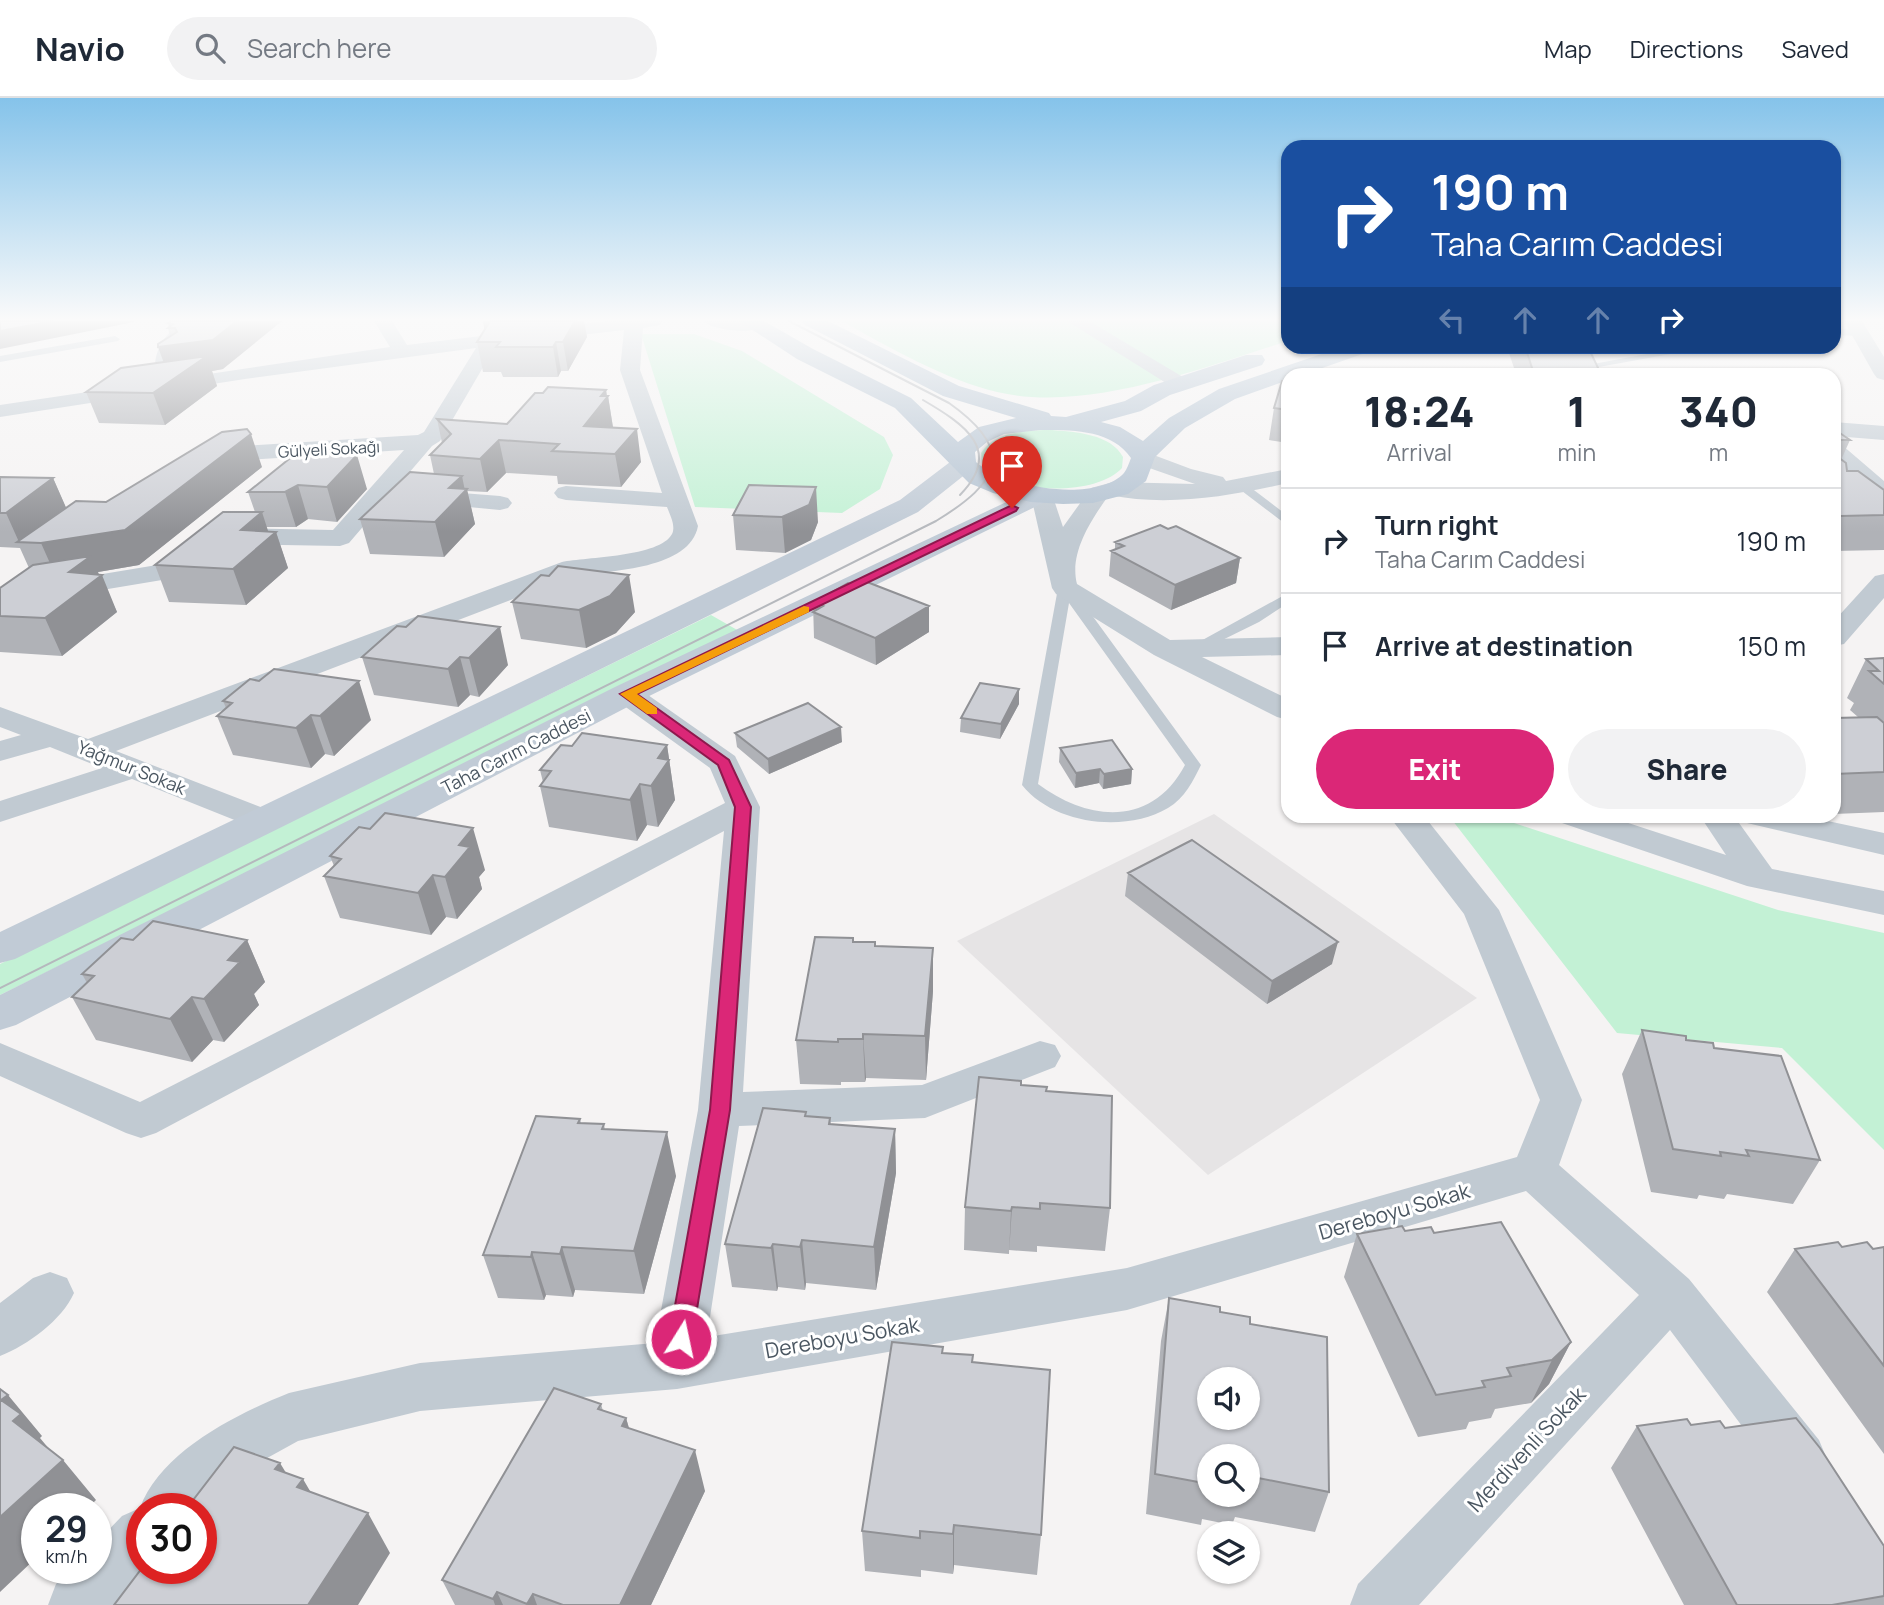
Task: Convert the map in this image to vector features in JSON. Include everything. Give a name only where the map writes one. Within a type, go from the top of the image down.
[{"type":"main road","points":[[879,391],[903,404],[962,461],[975,478],[986,484],[1040,496],[1106,491],[1134,478],[1140,472],[1142,457],[1177,423],[1235,391]]},
{"type":"main road","points":[[952,391],[1060,423],[1114,434],[1134,445],[1142,457]]},
{"type":"main road","points":[[985,402],[1084,402],[1146,391]]},
{"type":"main road","points":[[0,949],[909,506],[962,461],[967,444],[984,434],[1017,425],[1060,423],[1133,406],[1162,391]]},
{"type":"main road","name":"Taha Carım Caddesi","points":[[0,1014],[627,694],[1040,496]]},
{"type":"street","points":[[0,411],[117,391]]},
{"type":"street","points":[[220,536],[340,538],[424,441],[432,436],[459,391]]},
{"type":"street","points":[[89,750],[572,568],[656,555],[673,549],[684,540],[687,530],[638,391]]},
{"type":"street","points":[[1841,430],[1884,433]]},
{"type":"street","name":"Gülyeli Sokağı","points":[[191,464],[244,453],[424,441]]},
{"type":"street","points":[[296,475],[329,449]]},
{"type":"street","points":[[1841,456],[1884,494]]},
{"type":"street","points":[[1142,457],[1183,474],[1242,486]]},
{"type":"street","points":[[1065,587],[1064,567],[1072,530],[1106,491],[1190,493],[1242,486],[1281,477]]},
{"type":"street","points":[[379,493],[500,503]]},
{"type":"street","points":[[566,493],[677,501]]},
{"type":"street","points":[[1846,495],[1884,494]]},
{"type":"street","points":[[1040,496],[1065,587],[1164,649],[1281,708]]},
{"type":"street","points":[[0,598],[165,572],[220,536],[253,510]]},
{"type":"street","points":[[1841,630],[1884,582]]},
{"type":"street","points":[[1164,649],[1281,646]]},
{"type":"street","points":[[627,694],[724,763],[743,807],[720,1110],[677,1365]]},
{"type":"street","name":"Yağmur Sokak","points":[[0,716],[264,820]]},
{"type":"street","points":[[0,751],[52,736]]},
{"type":"street","points":[[0,812],[134,768]]},
{"type":"street","points":[[0,1058],[141,1121],[743,807]]},
{"type":"street","points":[[1412,823],[1482,910],[1561,1101],[1534,1170],[1672,1294],[1825,1490]]},
{"type":"street","points":[[1595,823],[1760,878],[1884,903]]},
{"type":"street","points":[[1722,823],[1760,878]]},
{"type":"street","points":[[1790,823],[1884,844]]},
{"type":"street","points":[[720,1110],[925,1101],[1040,1056]]},
{"type":"street","name":"Dereboyu Sokak","points":[[182,1493],[218,1456],[289,1418],[420,1387],[677,1365],[1127,1289],[1534,1170]]},
{"type":"street","points":[[0,1333],[50,1293]]},
{"type":"street","name":"Merdivenli Sokak","points":[[1379,1605],[1672,1294]]},
{"type":"street","points":[[77,1605],[126,1553]]},
{"type":"lane","points":[[1242,486],[1281,517]]},
{"type":"lane","points":[[1065,587],[1193,765],[1180,790],[1168,802],[1145,814],[1113,818],[1079,813],[1050,801],[1030,785],[1065,587]]},
{"type":"lane","points":[[1195,648],[1254,619],[1281,602]]},
{"type":"shaded area","points":[[1214,814],[1477,998],[1208,1175],[957,941]]},
{"type":"green space","points":[[659,391],[809,391],[884,437],[893,455],[880,489],[842,513],[695,507]]},
{"type":"green space","points":[[994,391],[1109,391],[1069,397],[1032,397]]},
{"type":"green space","points":[[1052,430],[1092,436],[1110,443],[1123,457],[1122,468],[1093,484],[1051,488],[1010,482],[982,464],[981,453],[995,440],[1023,431]]},
{"type":"green space","points":[[711,615],[739,631],[0,995],[0,964]]},
{"type":"green space","points":[[1454,823],[1514,823],[1778,910],[1884,933],[1884,1150],[1782,1048],[1617,1033]]},
{"type":"building","points":[[87,391],[155,391],[153,393]]},
{"type":"building","points":[[605,391],[601,396],[608,396],[584,426],[637,429],[615,454],[552,451],[559,444],[499,440],[480,459],[430,455],[451,434],[437,419],[507,424],[535,393]]},
{"type":"building","points":[[1279,391],[1281,391],[1281,409],[1274,408]]},
{"type":"building","points":[[247,429],[251,434],[125,530],[41,543],[17,542],[76,501],[106,502],[222,432]]},
{"type":"building","points":[[299,451],[357,455],[327,487],[298,485],[285,492],[248,492]]},
{"type":"building","points":[[1841,459],[1846,463],[1847,471],[1858,471],[1884,490],[1884,515],[1841,516]]},
{"type":"building","points":[[410,472],[462,476],[449,488],[467,489],[435,522],[360,519]]},
{"type":"building","points":[[0,477],[53,478],[6,513],[0,513]]},
{"type":"building","points":[[749,485],[816,487],[809,505],[782,517],[733,515]]},
{"type":"building","points":[[223,512],[262,512],[241,530],[276,532],[233,569],[155,565]]},
{"type":"building","points":[[1160,525],[1168,529],[1176,526],[1240,558],[1175,585],[1111,551],[1124,546],[1115,542]]},
{"type":"building","points":[[91,556],[69,572],[102,575],[45,618],[0,616],[0,588],[33,565]]},
{"type":"building","points":[[558,566],[629,575],[610,596],[579,610],[512,602],[541,575],[549,576]]},
{"type":"building","points":[[867,582],[929,606],[875,638],[813,612],[823,606],[813,603],[848,583],[857,587]]},
{"type":"building","points":[[418,616],[500,627],[469,658],[460,657],[448,669],[362,657],[397,626],[406,627]]},
{"type":"building","points":[[1884,658],[1884,684],[1869,671],[1879,671],[1866,659]]},
{"type":"building","points":[[274,669],[359,681],[320,716],[311,715],[296,728],[217,716],[232,703],[223,701],[250,679],[259,681]]},
{"type":"building","points":[[980,683],[1019,689],[1001,724],[961,718]]},
{"type":"building","points":[[808,703],[841,727],[768,759],[735,733]]},
{"type":"building","points":[[1877,717],[1884,723],[1884,772],[1841,774],[1841,718]]},
{"type":"building","points":[[582,733],[667,745],[658,758],[669,760],[651,786],[640,784],[630,800],[540,786],[551,771],[540,770],[561,745],[572,746]]},
{"type":"building","points":[[1112,740],[1132,769],[1104,774],[1100,769],[1076,773],[1060,748]]},
{"type":"building","points":[[385,813],[473,828],[459,845],[470,847],[445,877],[433,875],[418,893],[324,876],[341,859],[330,856],[359,827],[370,829]]},
{"type":"building","points":[[1192,840],[1338,942],[1272,981],[1128,873]]},
{"type":"building","points":[[153,921],[247,940],[228,960],[240,962],[204,999],[192,997],[170,1019],[72,997],[94,976],[82,974],[121,938],[133,940]]},
{"type":"building","points":[[815,937],[853,938],[853,942],[875,942],[875,946],[933,948],[925,1036],[863,1034],[863,1039],[838,1039],[838,1042],[796,1040]]},
{"type":"building","points":[[1642,1030],[1686,1036],[1686,1040],[1713,1043],[1714,1048],[1781,1056],[1820,1160],[1746,1150],[1749,1156],[1720,1152],[1721,1156],[1673,1149]]},
{"type":"building","points":[[979,1077],[1021,1081],[1021,1085],[1047,1087],[1046,1091],[1112,1096],[1110,1208],[1040,1203],[1040,1209],[1012,1207],[1011,1211],[965,1207]]},
{"type":"building","points":[[763,1108],[806,1112],[805,1116],[830,1118],[829,1124],[895,1129],[874,1247],[802,1240],[800,1247],[773,1244],[771,1248],[725,1244]]},
{"type":"building","points":[[536,1116],[580,1119],[578,1123],[604,1124],[602,1129],[667,1132],[634,1251],[562,1247],[560,1254],[532,1252],[531,1257],[483,1255]]},
{"type":"building","points":[[1501,1222],[1571,1342],[1552,1360],[1507,1368],[1511,1376],[1482,1381],[1485,1387],[1436,1395],[1357,1234],[1402,1226],[1405,1231],[1431,1227],[1434,1233]]},
{"type":"building","points":[[1838,1242],[1842,1247],[1867,1242],[1873,1249],[1884,1247],[1884,1366],[1795,1249]]},
{"type":"building","points":[[1169,1298],[1220,1307],[1220,1312],[1250,1317],[1250,1324],[1327,1337],[1329,1492],[1260,1478],[1260,1444],[1197,1444],[1197,1482],[1155,1474]]},
{"type":"building","points":[[892,1342],[943,1347],[942,1353],[973,1355],[972,1362],[1050,1370],[1041,1535],[954,1525],[953,1534],[920,1531],[920,1538],[862,1531]]},
{"type":"building","points":[[554,1388],[601,1404],[598,1409],[626,1418],[622,1426],[695,1450],[620,1605],[563,1605],[533,1594],[527,1604],[497,1592],[493,1599],[442,1580]]},
{"type":"building","points":[[0,1389],[8,1395],[1,1400],[21,1414],[13,1421],[63,1460],[27,1493],[21,1493],[21,1498],[0,1517]]},
{"type":"building","points":[[1796,1418],[1820,1448],[1884,1546],[1884,1596],[1832,1605],[1737,1605],[1637,1426],[1687,1419],[1691,1425],[1720,1421],[1725,1428]]},
{"type":"building","points":[[234,1447],[280,1463],[275,1469],[303,1479],[297,1487],[368,1513],[308,1605],[114,1605],[130,1584],[217,1584],[217,1493],[199,1493]]},
{"type":"tram line","points":[[0,988],[936,521],[958,507],[975,493],[986,479],[992,465],[992,451],[985,436],[971,420],[949,403],[926,391]]},
{"type":"tram line","points":[[923,400],[964,429],[978,451],[979,465],[973,479],[960,495]]},
{"type":"slow traffic","points":[[652,711],[627,694],[804,609]]},
{"type":"route","points":[[681,1339],[720,1110],[743,807],[724,763],[627,694],[1012,508]]}]
